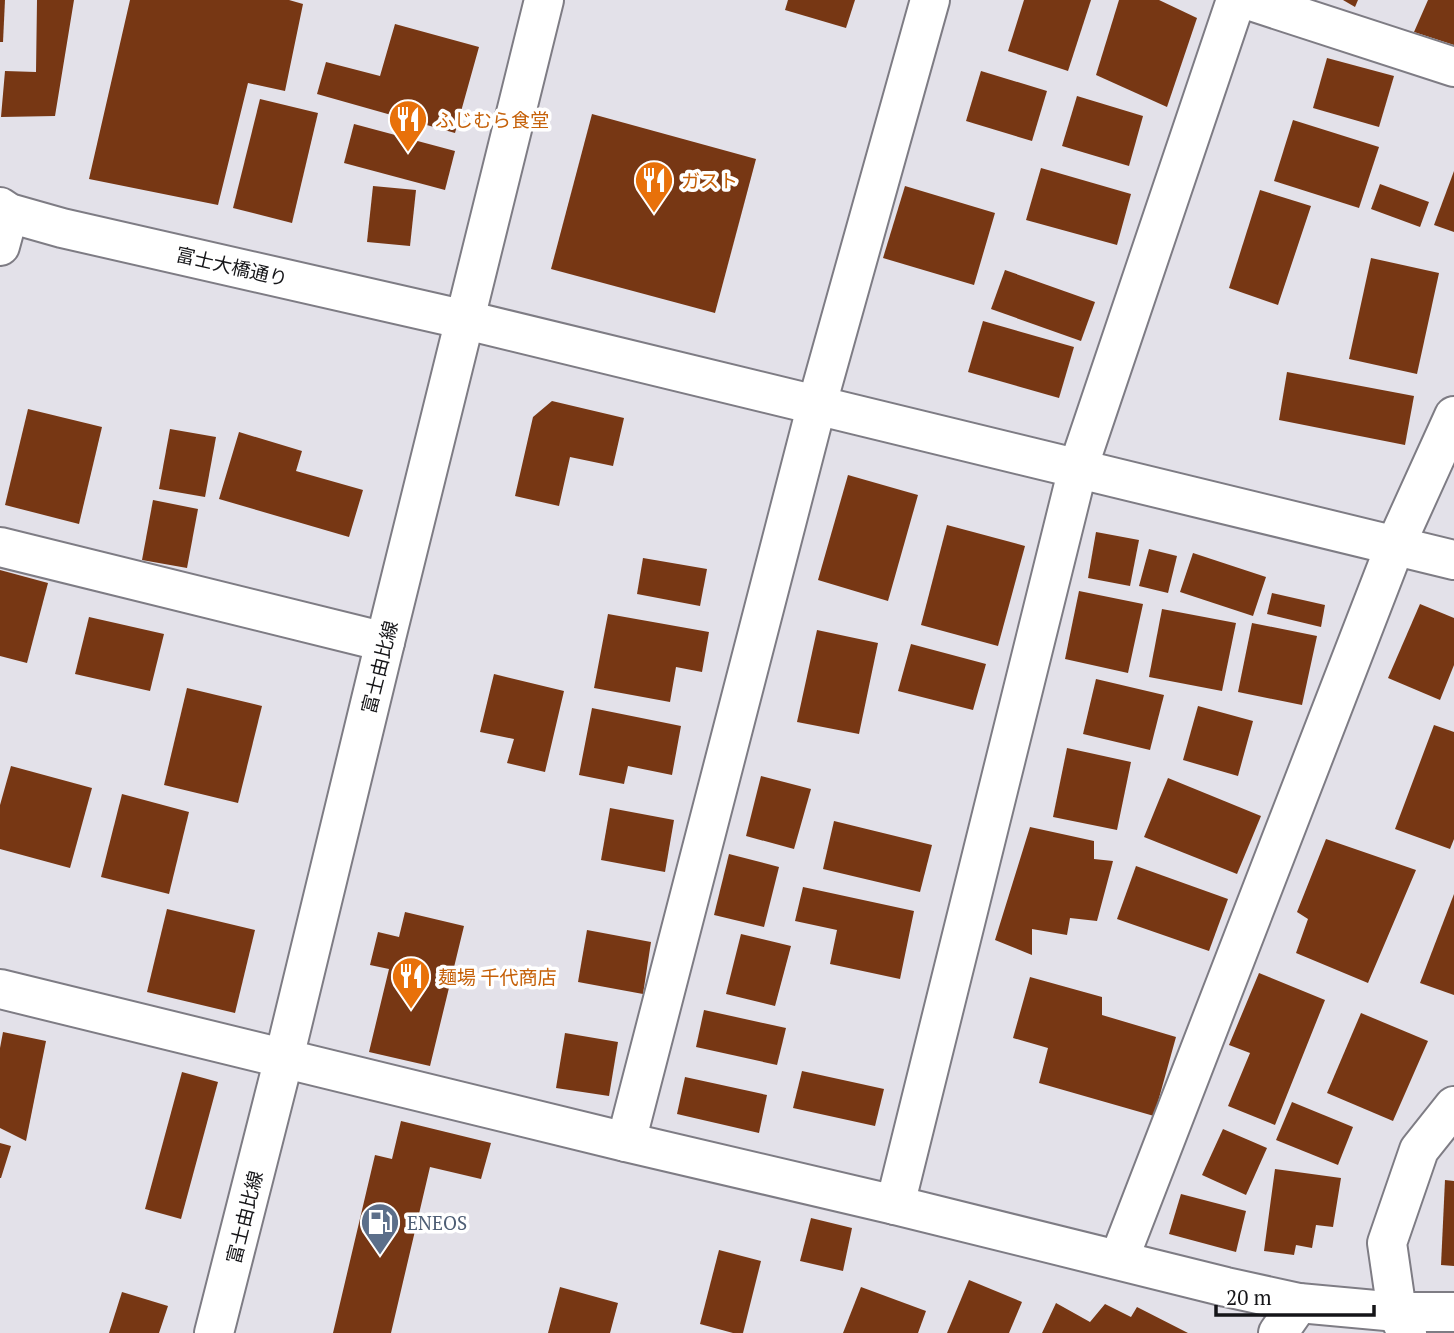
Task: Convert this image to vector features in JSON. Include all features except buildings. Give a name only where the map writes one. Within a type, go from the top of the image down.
[{"type":"street","name":"富士由比線","points":[[214,1333],[544,0]]},
{"type":"street","points":[[626,1142],[817,404],[930,0]]},
{"type":"street","points":[[895,1205],[1078,468],[1236,0]]},
{"type":"street","points":[[1248,0],[1454,67]]},
{"type":"street","name":"富士大橋通り","points":[[3,222],[62,228],[466,320],[1454,560]]},
{"type":"street","points":[[1118,1259],[1395,546],[1454,416]]},
{"type":"street","points":[[0,547],[385,642]]},
{"type":"street","points":[[0,989],[1118,1259],[1226,1287],[1289,1318],[1402,1323],[1454,1312]]},
{"type":"street","points":[[1402,1323],[1387,1243],[1419,1150],[1454,1106]]},
{"type":"place","name":"ふじむら食堂","points":[[408,153]]},
{"type":"place","name":"ガスト","points":[[654,214]]},
{"type":"place","name":"麺場 千代商店","points":[[411,1010]]},
{"type":"place","name":"ENEOS","points":[[380,1256]]}]
